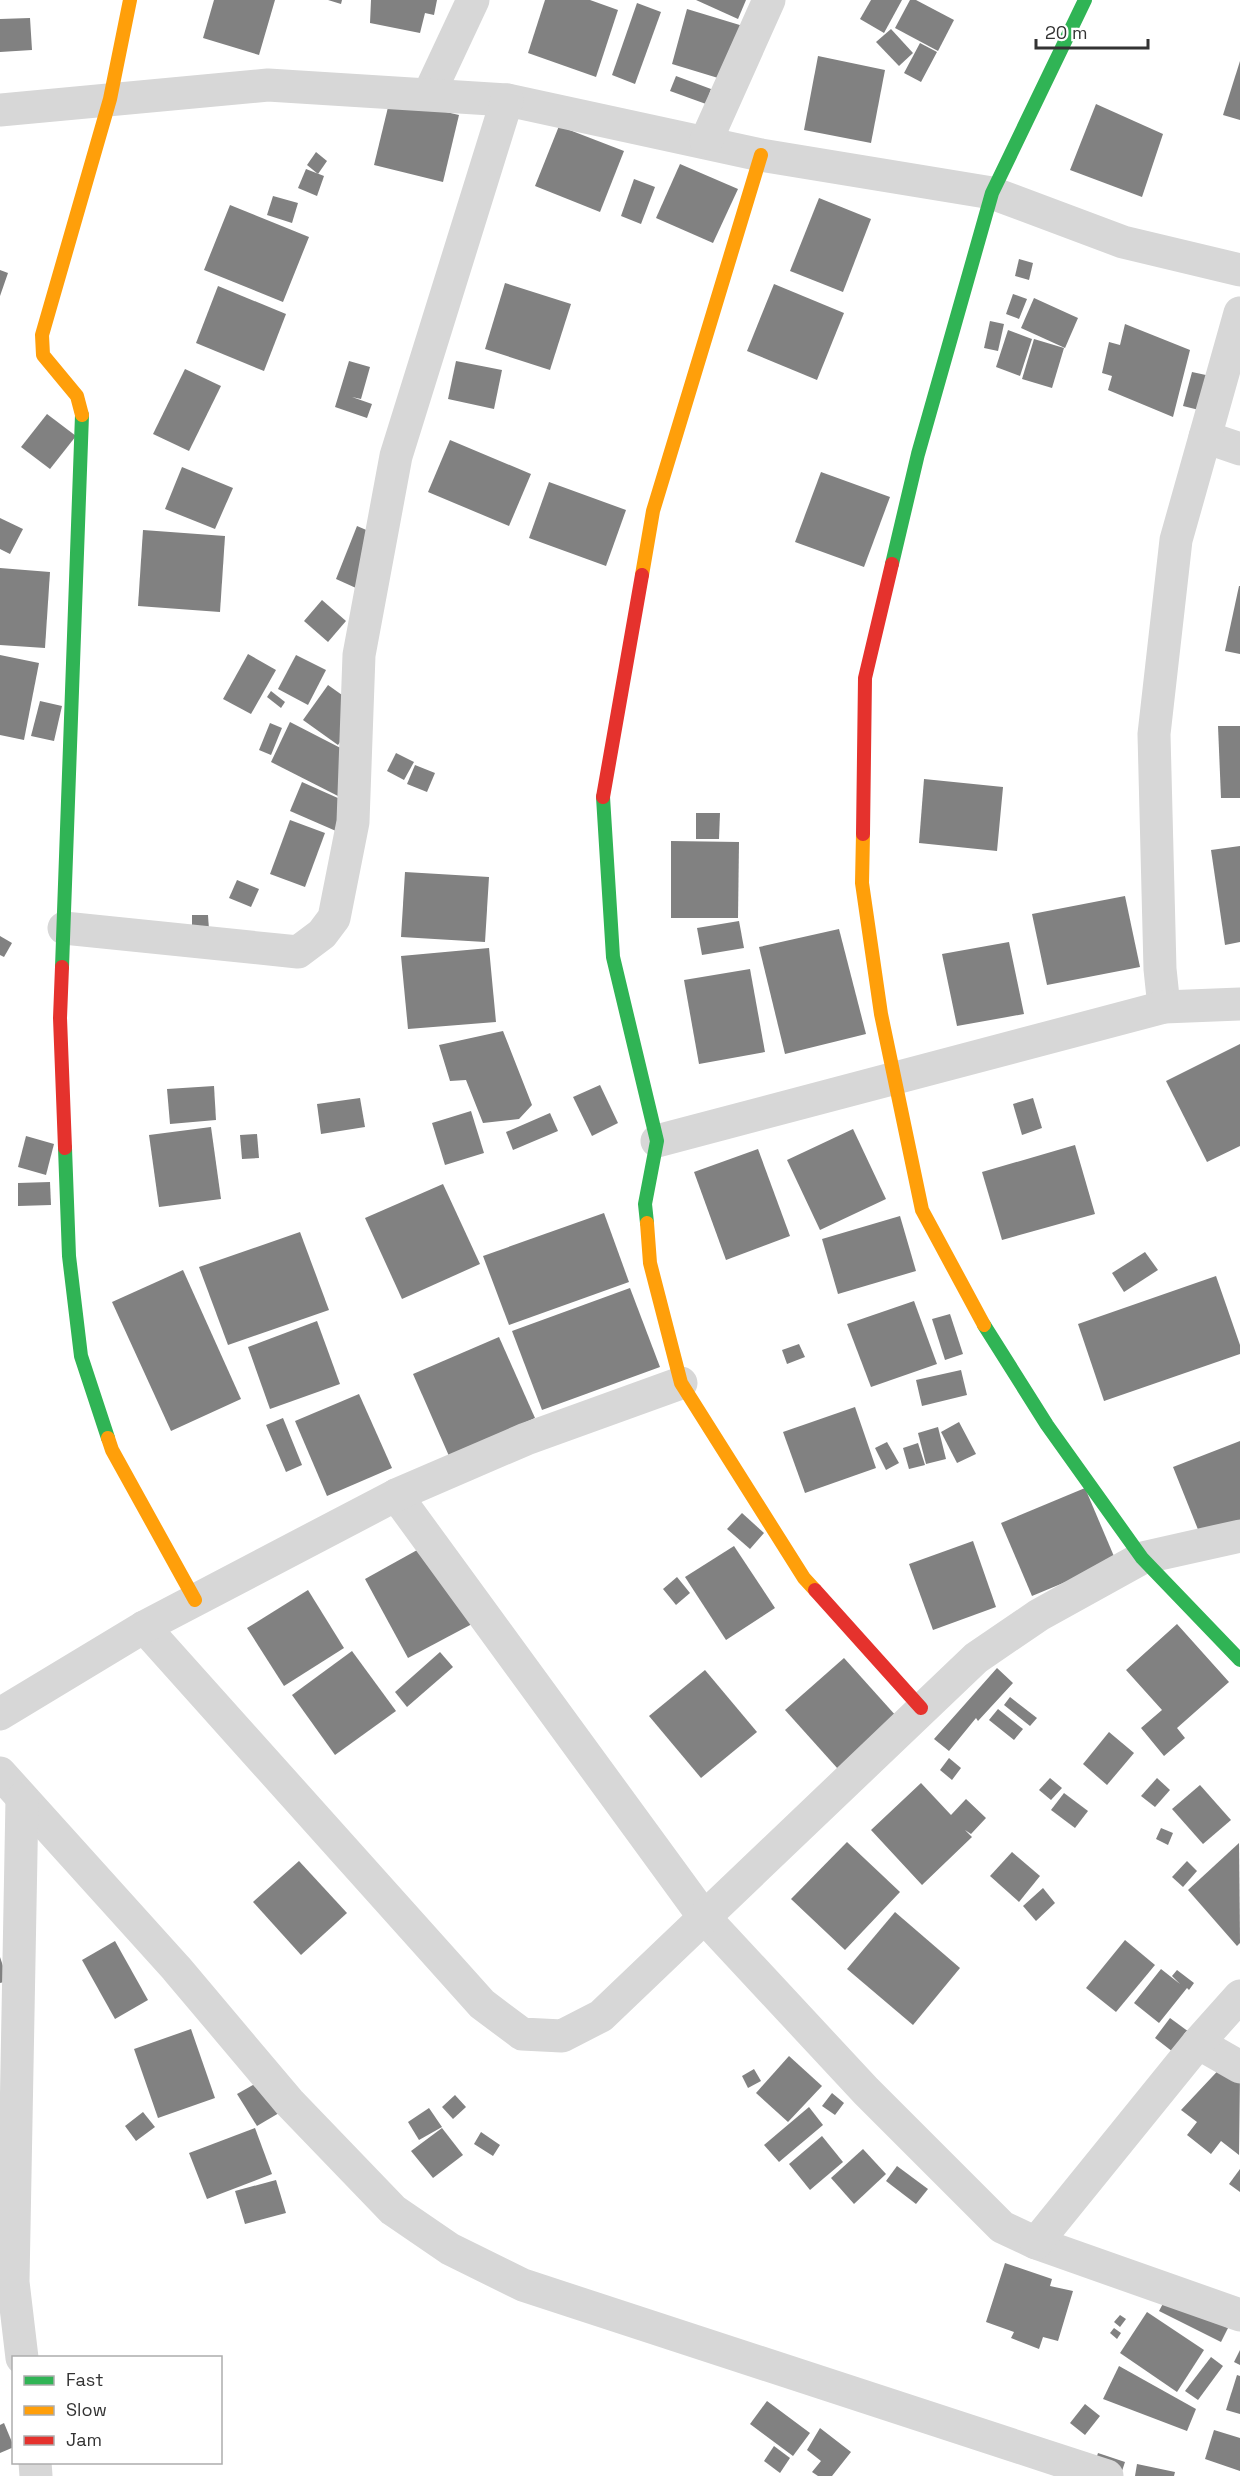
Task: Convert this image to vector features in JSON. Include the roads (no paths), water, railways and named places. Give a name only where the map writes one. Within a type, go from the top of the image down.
[{"type":"street","points":[[130,0],[110,99],[42,335],[43,355],[77,396],[82,417],[60,1018],[69,1256],[81,1356],[112,1450],[195,1600]]},
{"type":"street","points":[[429,94],[473,0]]},
{"type":"street","points":[[706,141],[769,0]]},
{"type":"street","points":[[1085,0],[992,193],[918,454],[865,678],[862,883],[881,1014],[922,1210],[994,1344],[1047,1425],[1142,1558],[1240,1660]]},
{"type":"street","points":[[0,110],[268,85],[507,100],[706,141],[761,155],[992,193],[1123,242],[1240,270]]},
{"type":"street","points":[[64,928],[298,952],[322,934],[334,918],[353,822],[359,655],[396,456],[507,100]]},
{"type":"street","points":[[761,155],[653,511],[603,795],[613,957],[657,1142],[645,1204],[650,1263],[681,1383],[804,1578],[921,1708]]},
{"type":"street","points":[[1164,1007],[1160,969],[1154,734],[1176,540],[1240,313]]},
{"type":"street","points":[[1205,437],[1240,449]]},
{"type":"street","points":[[657,1142],[894,1077],[1164,1007],[1240,1004]]},
{"type":"street","points":[[0,1714],[144,1627],[396,1495],[526,1439],[681,1383]]},
{"type":"street","points":[[396,1495],[704,1917],[866,2091],[1002,2227],[1036,2243],[1240,2315]]},
{"type":"street","points":[[144,1627],[482,2004],[522,2034],[562,2036],[601,2016],[921,1708],[976,1658],[1039,1615],[1142,1558],[1240,1536]]},
{"type":"street","points":[[0,1773],[176,1968],[289,2102],[393,2210],[450,2249],[522,2285],[1107,2476]]},
{"type":"street","points":[[22,1799],[13,2282],[22,2356]]},
{"type":"street","points":[[1036,2243],[1198,2043],[1240,1996]]},
{"type":"street","points":[[1198,2043],[1240,2067]]}]
